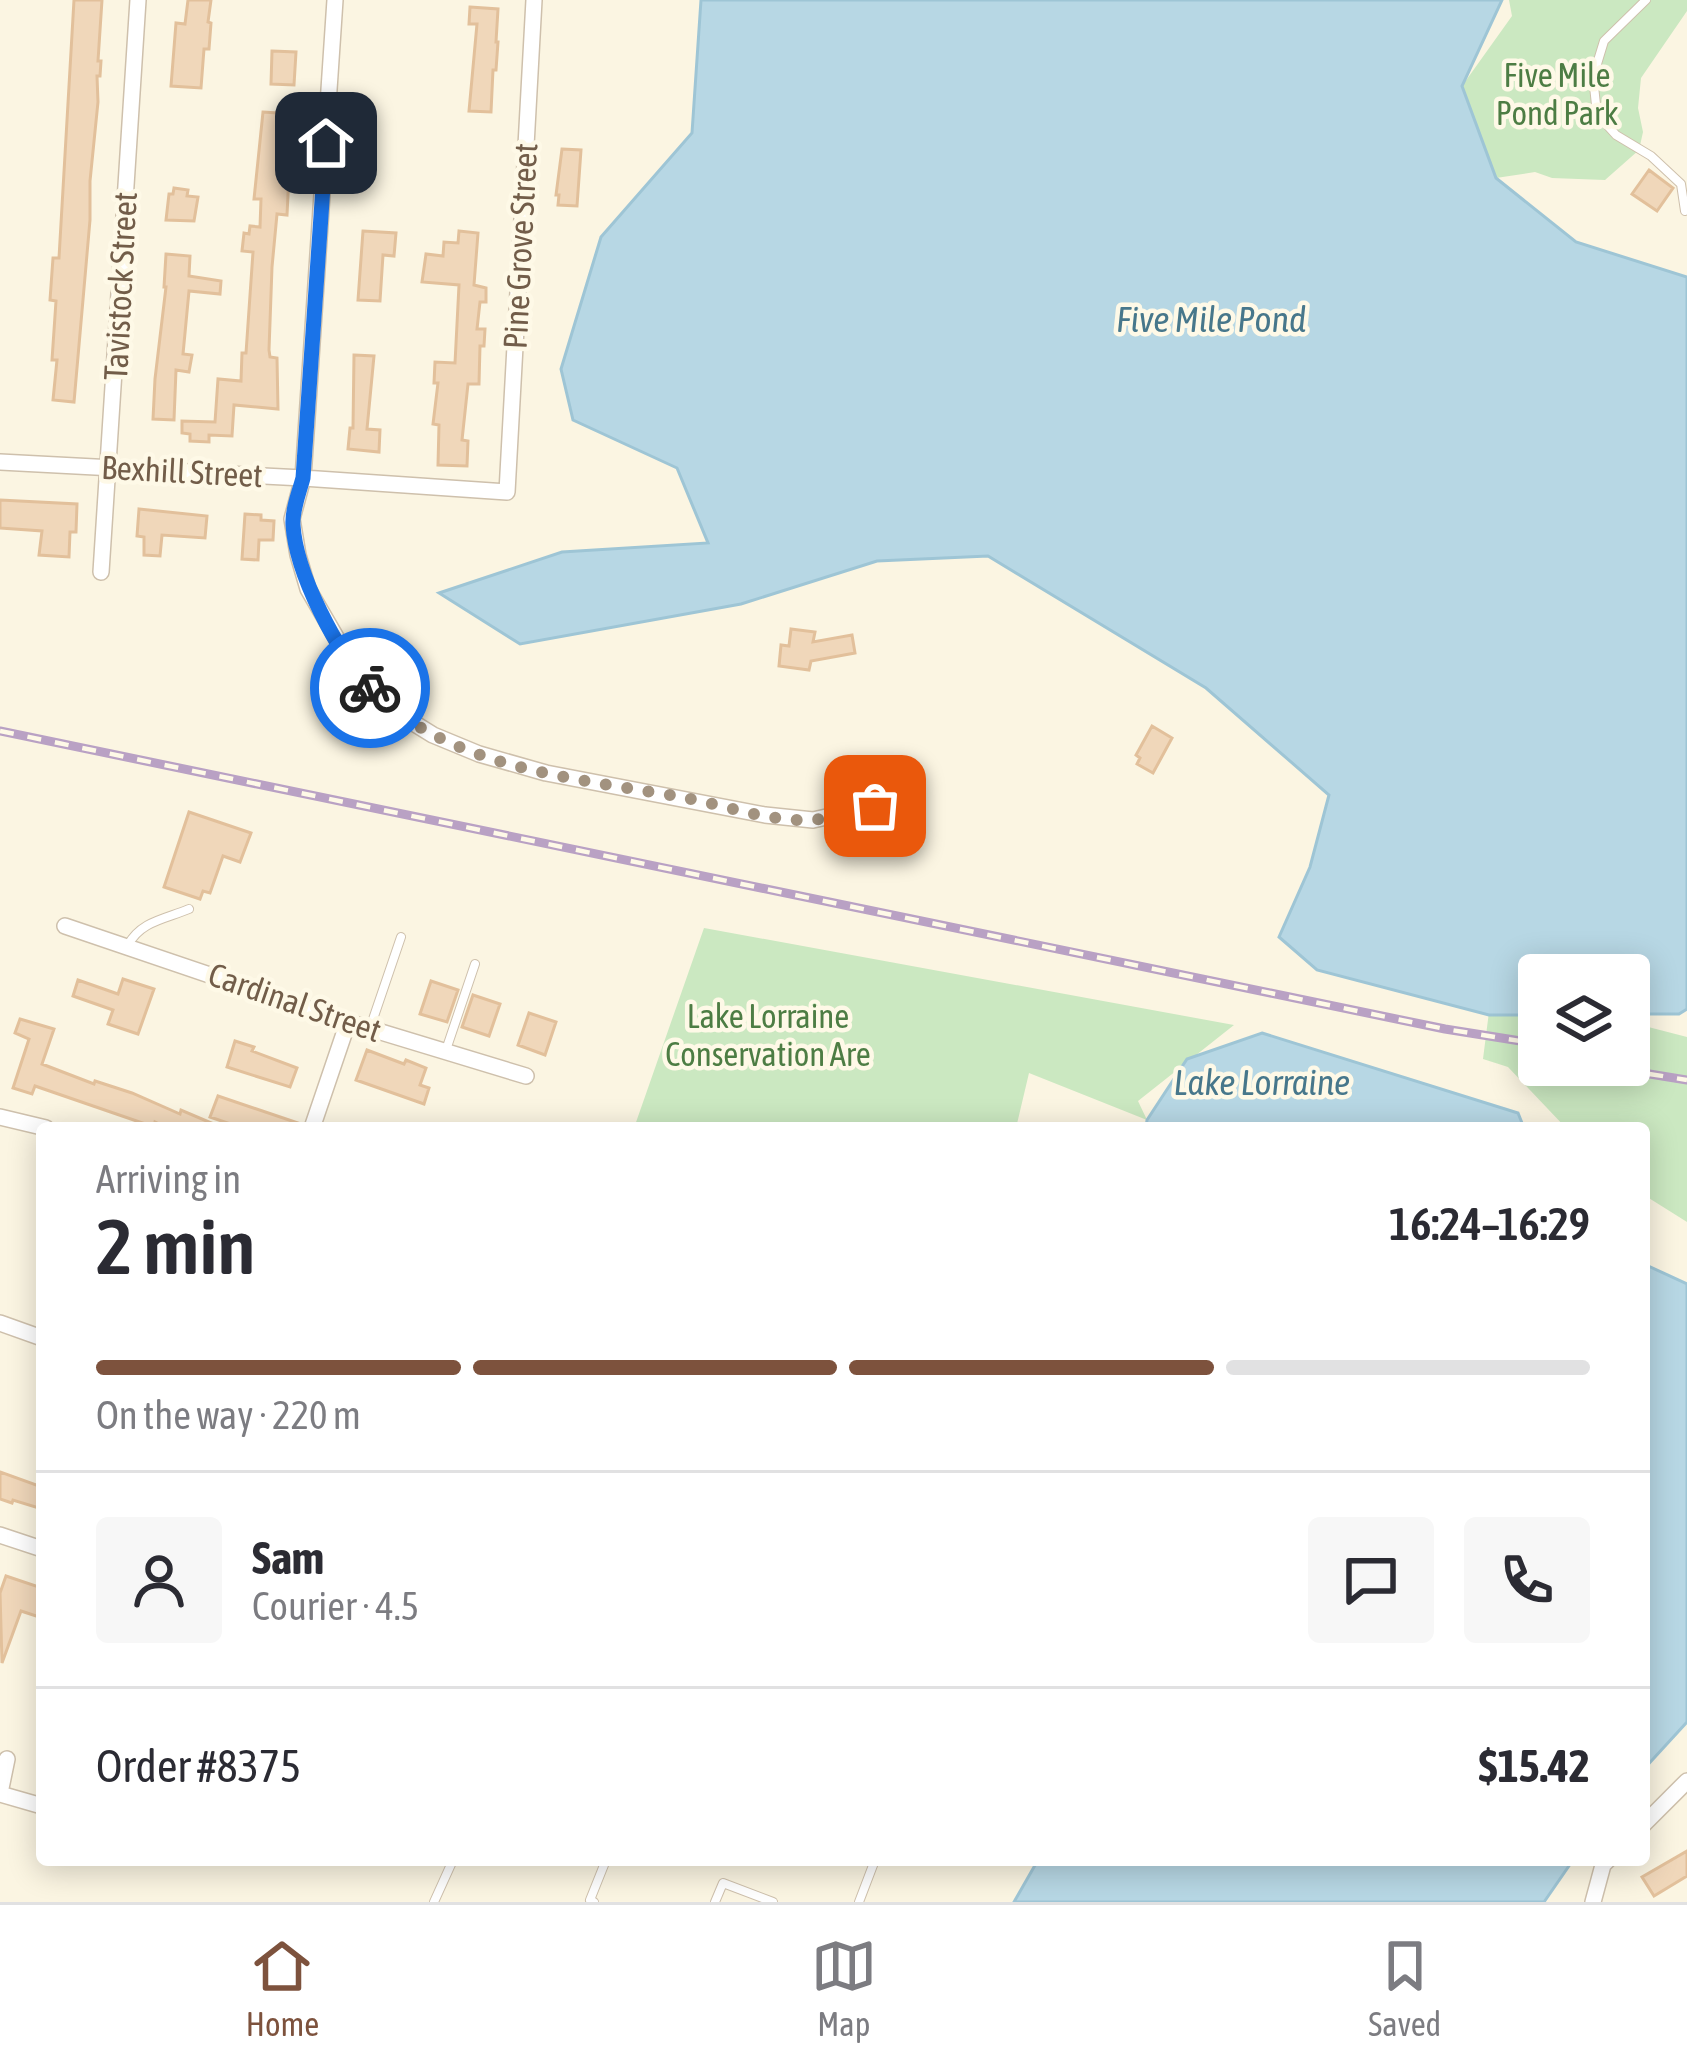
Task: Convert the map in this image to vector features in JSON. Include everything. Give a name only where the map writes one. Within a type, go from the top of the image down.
[{"type":"street","name":"Tavistock Street","points":[[101,572],[137,0]]},
{"type":"street","points":[[335,0],[303,478],[292,519],[308,589],[358,675],[391,709],[433,735],[478,754],[546,773],[813,820],[875,806]]},
{"type":"street","name":"Pine Grove Street","points":[[507,492],[534,0]]},
{"type":"street","name":"Bexhill Street","points":[[0,463],[507,492]]},
{"type":"street","name":"Cardinal Street","points":[[65,926],[348,1022],[526,1076]]},
{"type":"street","points":[[314,1122],[348,1022]]},
{"type":"street","points":[[0,1117],[36,1126]]},
{"type":"street","points":[[0,1323],[36,1336]]},
{"type":"street","points":[[0,1535],[36,1548]]},
{"type":"street","points":[[7,1759],[0,1793],[36,1804]]},
{"type":"street","points":[[1650,1818],[1685,1785]]},
{"type":"street","points":[[1593,1902],[1603,1866]]},
{"type":"lane","points":[[1646,0],[1604,40],[1593,77],[1597,114],[1616,135],[1651,156],[1681,184],[1685,211]]},
{"type":"lane","points":[[128,946],[142,926],[189,909]]},
{"type":"lane","points":[[370,1029],[401,937]]},
{"type":"lane","points":[[446,1052],[475,964]]},
{"type":"lane","points":[[434,1902],[450,1866]]},
{"type":"lane","points":[[594,1902],[590,1900],[604,1866]]},
{"type":"lane","points":[[859,1902],[873,1866]]},
{"type":"lane","points":[[715,1902],[723,1883],[773,1902]]},
{"type":"green space","name":"Five Mile Pond Park","points":[[1509,0],[1687,0],[1687,11],[1641,78],[1639,150],[1605,180],[1552,178],[1535,172],[1496,178],[1475,142],[1462,86],[1512,16]]},
{"type":"green space","name":"Lake Lorraine Conservation Are","points":[[704,928],[1234,1025],[1138,1101],[1147,1120],[1029,1073],[1017,1122],[636,1122]]},
{"type":"green space","points":[[1492,988],[1518,995],[1518,1078],[1508,1067],[1483,1059]]},
{"type":"green space","points":[[1650,1027],[1687,1037],[1687,1222],[1650,1199],[1650,1122],[1560,1122],[1526,1086],[1650,1086]]},
{"type":"water","name":"Five Mile Pond","points":[[701,0],[1502,0],[1462,86],[1496,178],[1576,242],[1687,277],[1687,1009],[1679,1014],[1650,1014],[1650,954],[1518,954],[1518,1015],[1489,1015],[1317,970],[1279,937],[1310,867],[1329,795],[1206,688],[988,556],[877,561],[741,604],[520,644],[439,593],[562,552],[708,543],[677,468],[573,420],[561,369],[601,237],[692,133]]},
{"type":"water","name":"Lake Lorraine","points":[[1262,1033],[1518,1113],[1522,1122],[1147,1122],[1187,1059]]},
{"type":"water","points":[[1650,1267],[1687,1284],[1687,1722],[1650,1762]]},
{"type":"water","points":[[1035,1866],[1569,1866],[1544,1902],[1014,1902]]},
{"type":"building","points":[[74,0],[102,0],[74,402],[53,400],[56,301],[50,300],[53,258],[59,258]]},
{"type":"building","points":[[188,0],[211,0],[201,88],[171,86],[176,23],[185,24]]},
{"type":"building","points":[[470,7],[498,9],[491,112],[469,111],[477,24],[469,24]]},
{"type":"building","points":[[272,51],[296,52],[294,85],[271,84]]},
{"type":"building","points":[[263,112],[292,114],[287,215],[277,214],[272,267],[269,350],[270,357],[277,358],[278,409],[234,405],[232,436],[209,435],[209,442],[190,441],[190,434],[182,433],[182,421],[215,422],[218,379],[241,381],[253,252],[242,251],[244,233],[249,234],[250,226],[260,227],[261,199],[254,199]]},
{"type":"building","points":[[562,149],[581,150],[577,206],[558,205]]},
{"type":"building","points":[[1649,170],[1673,188],[1657,211],[1632,194]]},
{"type":"building","points":[[174,188],[198,197],[194,221],[166,220]]},
{"type":"building","points":[[363,231],[396,233],[394,256],[383,255],[380,301],[358,300]]},
{"type":"building","points":[[459,231],[478,233],[474,285],[486,288],[477,329],[485,329],[479,384],[468,384],[462,440],[468,441],[467,466],[438,465],[439,425],[433,424],[438,383],[434,383],[435,362],[455,363],[459,285],[422,282],[426,254],[443,256],[444,242],[458,243]]},
{"type":"building","points":[[166,254],[190,256],[189,276],[221,281],[220,294],[189,291],[183,354],[192,355],[189,372],[176,370],[174,420],[153,419]]},
{"type":"building","points":[[354,355],[374,356],[367,429],[380,430],[379,452],[348,449],[353,428]]},
{"type":"building","points":[[0,500],[77,504],[69,557],[39,555],[42,531],[0,528]]},
{"type":"building","points":[[139,509],[207,516],[205,538],[162,535],[160,556],[144,555],[144,537],[137,536]]},
{"type":"building","points":[[245,514],[274,521],[273,540],[259,540],[258,560],[242,559]]},
{"type":"building","points":[[791,629],[815,632],[813,642],[852,635],[855,653],[811,661],[809,670],[779,666],[781,645],[789,646]]},
{"type":"building","points":[[1152,726],[1172,738],[1153,773],[1137,764],[1140,758],[1136,755]]},
{"type":"building","points":[[189,812],[251,833],[240,862],[223,856],[210,893],[203,891],[200,899],[164,887]]},
{"type":"building","points":[[123,979],[154,989],[138,1034],[108,1024],[113,1010],[73,996],[78,980],[118,994]]},
{"type":"building","points":[[431,981],[458,990],[447,1022],[420,1014]]},
{"type":"building","points":[[473,995],[500,1004],[489,1036],[462,1027]]},
{"type":"building","points":[[529,1013],[556,1022],[545,1055],[518,1045]]},
{"type":"building","points":[[20,1019],[54,1029],[42,1064],[209,1122],[139,1122],[35,1086],[32,1094],[13,1088],[29,1039],[15,1033]]},
{"type":"building","points":[[235,1041],[297,1068],[290,1087],[227,1067]]},
{"type":"building","points":[[367,1050],[426,1068],[420,1085],[429,1088],[424,1104],[356,1080]]},
{"type":"building","points":[[218,1096],[295,1122],[225,1122],[210,1117]]},
{"type":"building","points":[[0,1472],[36,1485],[36,1507],[0,1499]]},
{"type":"building","points":[[6,1576],[36,1586],[36,1616],[21,1611],[2,1663],[0,1593]]},
{"type":"building","points":[[1687,1851],[1687,1876],[1654,1896],[1642,1877]]},
{"type":"railway","points":[[0,731],[1518,1041]]},
{"type":"railway","points":[[1650,1074],[1687,1080]]},
{"type":"way so far","points":[[370,688],[391,709],[433,735],[478,754],[546,773],[813,820],[875,806]]},
{"type":"route","points":[[326,143],[303,478],[292,519],[308,589],[370,688]]}]
